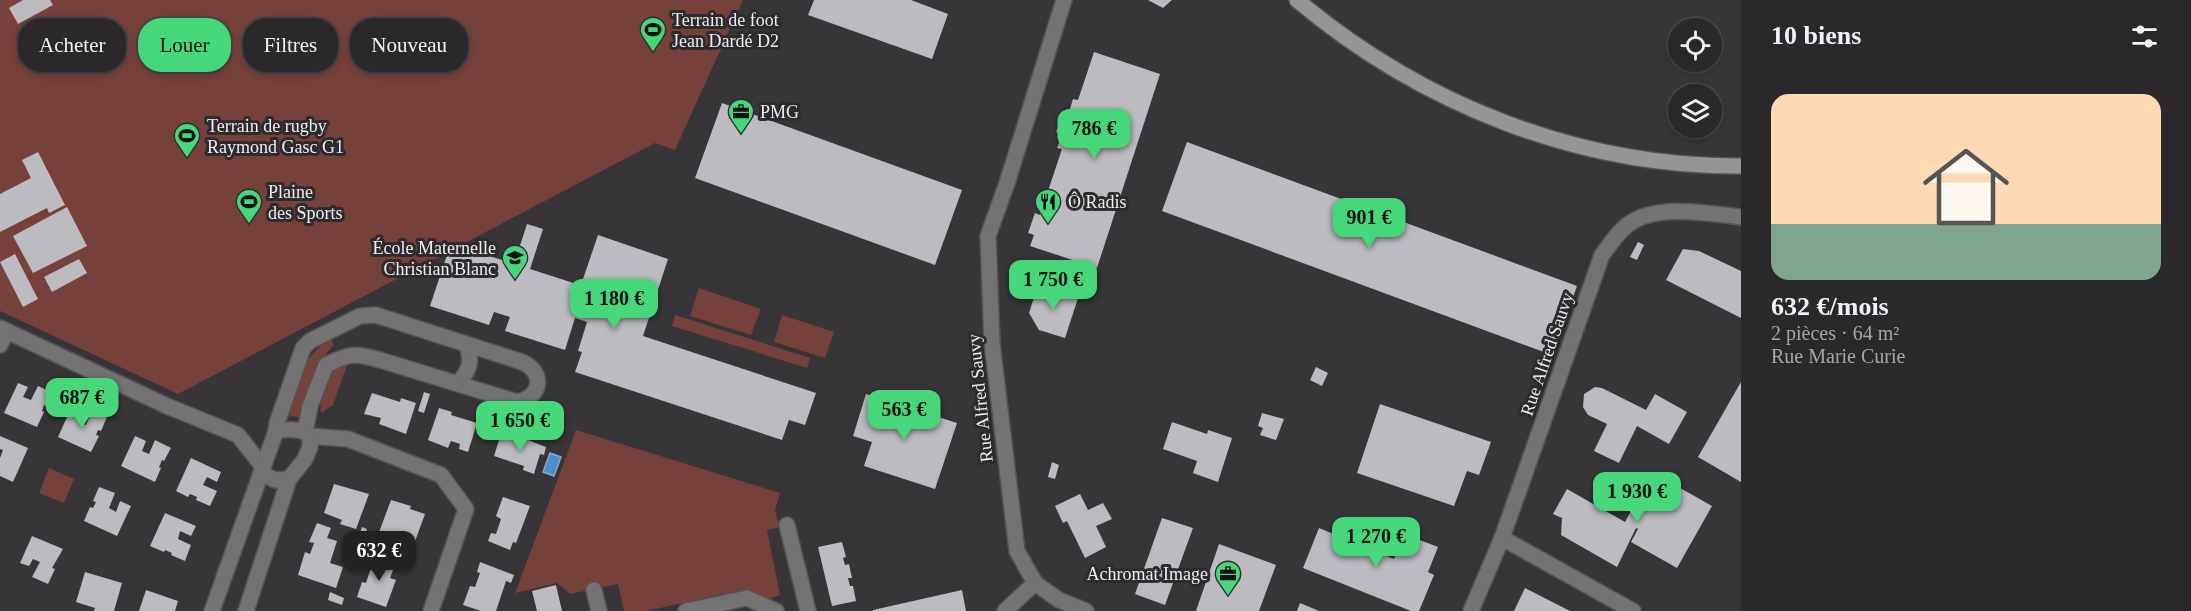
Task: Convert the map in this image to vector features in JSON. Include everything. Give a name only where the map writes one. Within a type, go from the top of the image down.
[{"type":"main road","points":[[1297,0],[1361,49],[1404,75],[1485,115],[1572,144],[1625,156],[1672,162],[1741,166]]},
{"type":"street","name":"Rue Alfred Sauvy","points":[[1064,0],[1007,183],[988,236],[992,343],[1017,551],[1035,583],[1059,600],[1086,611]]},
{"type":"street","name":"Rue Alfred Sauvy","points":[[1471,611],[1502,538],[1602,255],[1624,227],[1646,215],[1686,211],[1741,217]]},
{"type":"street","points":[[212,611],[303,348],[310,341],[360,316],[376,315],[530,365],[535,371],[538,386],[530,397],[517,402],[371,357],[345,355],[326,365],[310,406],[307,434],[310,447],[305,459],[289,479],[246,611]]},
{"type":"street","points":[[2,335],[238,435],[262,470],[275,480],[289,479]]},
{"type":"street","points":[[458,383],[466,374],[470,364],[470,353],[466,344]]},
{"type":"street","points":[[276,431],[291,429],[307,434],[348,439],[441,475],[466,509],[431,611]]},
{"type":"street","points":[[787,525],[808,611]]},
{"type":"street","points":[[1502,538],[1633,611]]},
{"type":"street","points":[[1005,611],[1035,583]]},
{"type":"street","points":[[594,590],[599,611]]},
{"type":"street","points":[[686,611],[747,598],[776,611]]},
{"type":"shaded area","name":"Plaine des Sports","points":[[0,0],[743,0],[675,150],[655,143],[178,394],[0,311]]},
{"type":"shaded area","points":[[699,288],[761,309],[751,335],[690,316]]},
{"type":"shaded area","points":[[675,315],[810,358],[807,368],[672,326]]},
{"type":"shaded area","points":[[782,315],[834,332],[825,358],[774,342]]},
{"type":"shaded area","points":[[330,338],[334,345],[318,368],[303,413],[299,417],[290,416],[291,394],[300,372],[306,362]]},
{"type":"shaded area","points":[[345,362],[346,368],[333,405],[321,413],[322,396],[329,369]]},
{"type":"shaded area","points":[[576,430],[780,493],[775,510],[779,527],[767,530],[780,595],[768,599],[721,594],[647,611],[624,611],[618,584],[570,594],[557,583],[515,593]]},
{"type":"shaded area","points":[[49,468],[74,479],[64,503],[39,493]]},
{"type":"water","points":[[550,453],[561,457],[554,476],[543,472]]},
{"type":"building","points":[[23,0],[50,0],[53,5],[29,18],[18,18],[18,24],[9,8]]},
{"type":"building","points":[[814,0],[911,0],[948,14],[932,59],[808,15]]},
{"type":"building","points":[[1148,0],[1172,0],[1163,8]]},
{"type":"building","points":[[1094,52],[1160,74],[1097,268],[1030,246],[1034,235],[1028,233],[1035,213],[1040,215],[1062,149],[1057,148],[1062,134],[1056,132],[1064,111],[1069,112],[1073,99],[1078,100]]},
{"type":"building","points":[[722,103],[962,190],[935,265],[695,178]]},
{"type":"building","points":[[1187,142],[1577,286],[1552,355],[1162,211]]},
{"type":"building","points":[[38,152],[65,205],[49,213],[47,208],[0,232],[0,194],[31,178],[22,160]]},
{"type":"building","points":[[67,207],[87,246],[33,273],[13,236]]},
{"type":"building","points":[[527,224],[543,229],[530,269],[589,288],[591,282],[583,279],[598,235],[668,259],[643,336],[816,393],[805,425],[789,420],[782,440],[575,372],[582,352],[578,351],[587,322],[575,318],[565,350],[505,331],[510,317],[494,312],[489,325],[430,306],[451,243],[514,264]]},
{"type":"building","points":[[1638,242],[1644,245],[1637,260],[1630,257]]},
{"type":"building","points":[[1683,249],[1699,251],[1741,271],[1741,318],[1666,280]]},
{"type":"building","points":[[15,254],[38,299],[23,307],[0,262]]},
{"type":"building","points":[[79,259],[87,273],[52,292],[44,277]]},
{"type":"building","points":[[1038,285],[1078,298],[1065,338],[1039,330],[1029,313]]},
{"type":"building","points":[[1316,367],[1328,373],[1322,386],[1310,380]]},
{"type":"building","points":[[1741,382],[1741,482],[1698,457]]},
{"type":"building","points":[[18,383],[28,387],[23,397],[31,400],[38,386],[53,393],[46,406],[44,405],[42,411],[44,412],[37,427],[4,413]]},
{"type":"building","points":[[1595,387],[1602,388],[1646,410],[1655,394],[1687,412],[1669,444],[1637,426],[1619,463],[1594,451],[1607,424],[1588,415],[1583,407],[1584,394]]},
{"type":"building","points":[[424,392],[430,394],[424,413],[418,411]]},
{"type":"building","points":[[372,393],[400,402],[401,398],[416,403],[406,434],[379,424],[381,418],[364,414]]},
{"type":"building","points":[[866,394],[957,423],[935,489],[864,466],[872,442],[853,436]]},
{"type":"building","points":[[1380,404],[1491,442],[1479,475],[1467,471],[1454,506],[1357,473]]},
{"type":"building","points":[[72,406],[82,411],[78,422],[86,425],[92,411],[107,417],[101,431],[98,430],[96,435],[99,436],[91,452],[58,437]]},
{"type":"building","points":[[439,408],[452,412],[451,415],[477,423],[468,452],[459,449],[460,444],[451,441],[448,448],[428,440]]},
{"type":"building","points":[[1262,413],[1284,419],[1276,440],[1260,435],[1263,428],[1258,426]]},
{"type":"building","points":[[1172,422],[1207,434],[1208,430],[1232,438],[1218,482],[1193,473],[1197,461],[1163,449]]},
{"type":"building","points":[[501,434],[513,439],[515,435],[546,447],[544,455],[540,454],[534,474],[523,470],[524,466],[494,456]]},
{"type":"building","points":[[0,436],[28,448],[13,482],[0,476],[0,458],[3,450],[0,449]]},
{"type":"building","points":[[135,436],[146,441],[142,451],[149,454],[155,440],[171,448],[164,461],[162,460],[155,482],[121,466]]},
{"type":"building","points":[[191,458],[221,472],[217,482],[207,477],[203,485],[217,491],[210,506],[196,500],[197,497],[190,494],[188,497],[176,491]]},
{"type":"building","points":[[1052,462],[1059,465],[1055,479],[1048,477]]},
{"type":"building","points":[[1652,472],[1712,506],[1677,568],[1631,542],[1638,529],[1636,528],[1617,567],[1561,535],[1562,518],[1553,514],[1567,489],[1625,522]]},
{"type":"building","points":[[334,484],[369,494],[356,529],[340,524],[342,520],[324,513]]},
{"type":"building","points":[[99,487],[115,493],[109,508],[116,512],[120,501],[131,506],[117,536],[84,521],[90,507],[93,508],[96,502],[93,501]]},
{"type":"building","points":[[1080,494],[1088,510],[1103,503],[1112,519],[1096,526],[1106,547],[1085,558],[1067,521],[1063,523],[1055,506]]},
{"type":"building","points":[[503,497],[530,506],[516,543],[513,542],[510,550],[488,541],[491,533],[496,534],[501,519],[496,516]]},
{"type":"building","points":[[391,500],[411,506],[410,509],[425,514],[414,544],[397,537],[395,542],[378,535]]},
{"type":"building","points":[[165,513],[196,526],[191,536],[180,531],[178,539],[191,545],[185,561],[165,550],[164,552],[150,546]]},
{"type":"building","points":[[1162,518],[1193,528],[1165,605],[1135,594]]},
{"type":"building","points":[[317,523],[331,528],[327,538],[337,541],[330,563],[343,567],[336,588],[298,575],[305,552],[310,554],[314,543],[309,542]]},
{"type":"building","points":[[362,527],[367,529],[364,540],[358,538]]},
{"type":"building","points":[[1319,528],[1394,559],[1404,534],[1438,547],[1428,572],[1434,575],[1419,611],[1411,611],[1303,568]]},
{"type":"building","points":[[32,536],[63,549],[52,568],[55,569],[48,584],[32,577],[40,562],[33,559],[29,566],[20,563]]},
{"type":"building","points":[[842,542],[846,557],[843,558],[845,565],[849,564],[852,578],[848,578],[850,586],[853,586],[856,601],[832,606],[818,547]]},
{"type":"building","points":[[1219,544],[1276,565],[1259,611],[1196,611]]},
{"type":"building","points":[[375,555],[396,562],[390,578],[396,580],[386,607],[357,597],[362,582],[366,583]]},
{"type":"building","points":[[480,562],[514,575],[511,583],[506,581],[496,611],[481,611],[463,605],[470,586],[475,587],[480,573],[477,572]]},
{"type":"building","points":[[85,572],[122,583],[114,611],[94,611],[95,608],[76,602]]},
{"type":"building","points":[[556,585],[562,611],[537,611],[532,591]]},
{"type":"building","points":[[1525,588],[1570,611],[1514,611]]},
{"type":"building","points":[[146,590],[178,601],[175,611],[139,611]]},
{"type":"building","points":[[962,590],[966,611],[873,611],[873,610]]},
{"type":"building","points":[[330,592],[344,598],[342,605],[328,600]]},
{"type":"building","points":[[1300,603],[1319,611],[1297,611]]},
{"type":"place","name":"Terrain de foot Jean Dardé D2","points":[[653,53]]},
{"type":"place","name":"PMG","points":[[741,135]]},
{"type":"place","name":"Terrain de rugby Raymond Gasc G1","points":[[187,159]]},
{"type":"place","name":"Plaine des Sports","points":[[249,225]]},
{"type":"place","name":"Ô Radis","points":[[1048,225]]},
{"type":"place","name":"École Maternelle Christian Blanc","points":[[515,281]]},
{"type":"place","name":"Achromat Image","points":[[1228,597]]}]
